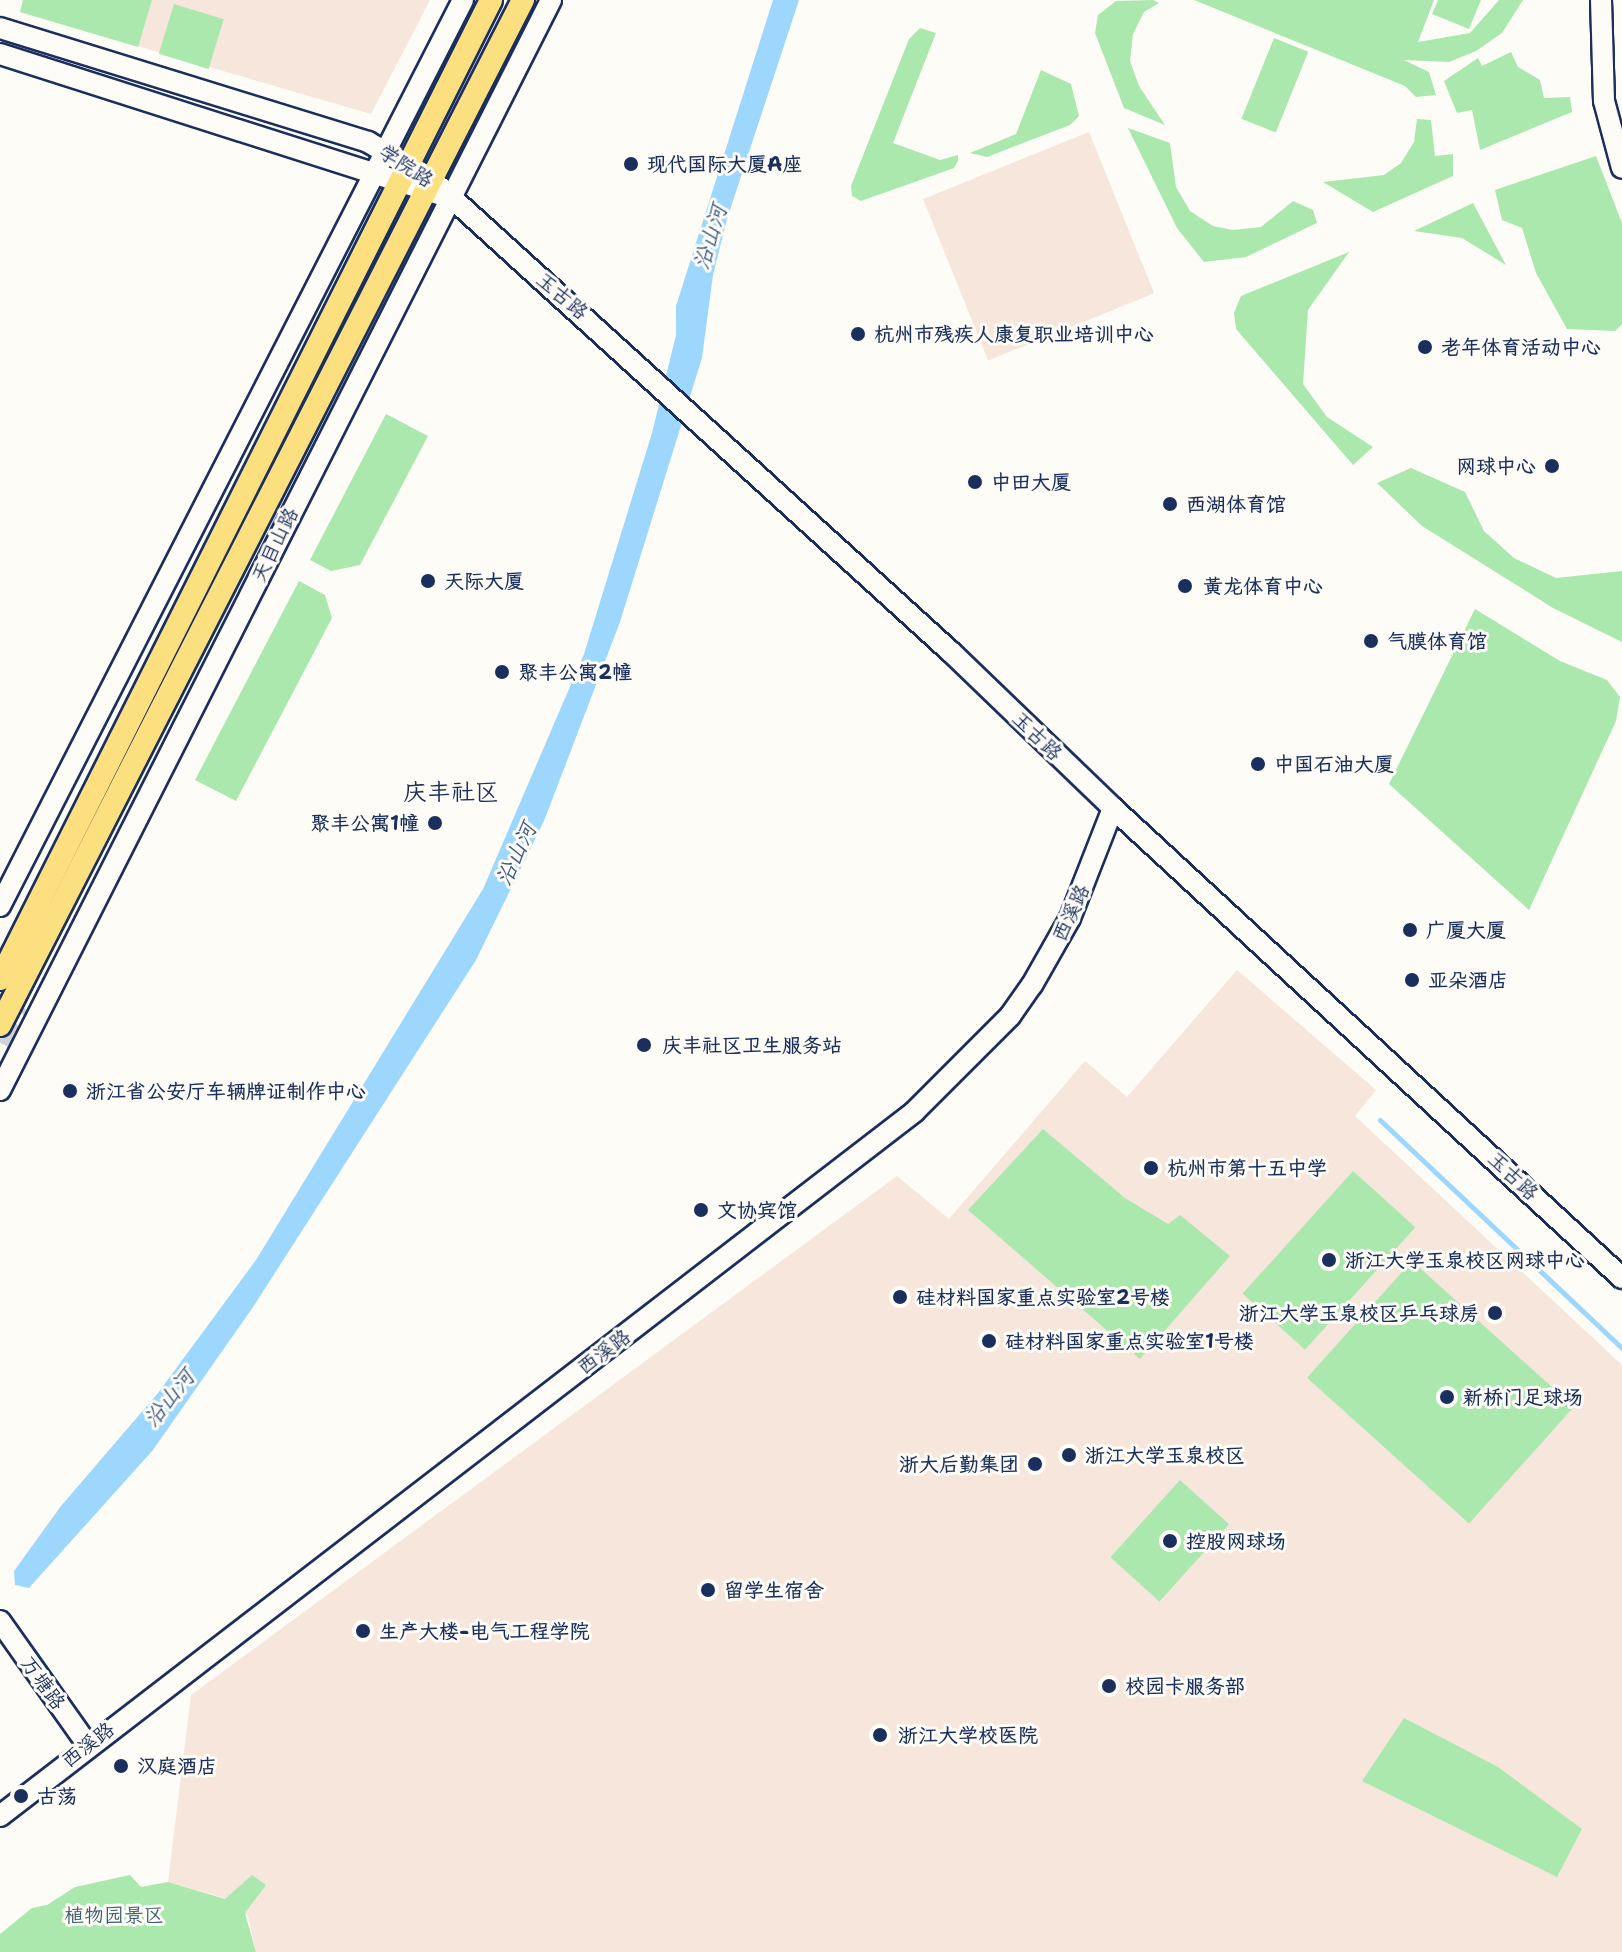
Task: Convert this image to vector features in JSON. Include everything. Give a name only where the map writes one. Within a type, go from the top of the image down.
[{"type":"main road","points":[[0,906],[372,172],[463,0]]},
{"type":"main road","points":[[0,979],[491,0]]},
{"type":"main road","name":"天目山路","points":[[0,1025],[426,184],[523,0]]},
{"type":"main road","name":"天目山路","points":[[0,1090],[551,0]]},
{"type":"main road","points":[[1601,0],[1604,101],[1622,168]]},
{"type":"main road","name":"学院路","points":[[0,28],[385,149],[403,172],[450,197]]},
{"type":"main road","name":"学院路","points":[[0,54],[372,172],[403,172]]},
{"type":"main road","name":"玉古路","points":[[450,197],[605,332],[655,384],[951,652],[1113,808],[1622,1278]]},
{"type":"main road","name":"西溪路","points":[[0,1816],[87,1744],[303,1587],[914,1112],[1010,1016],[1032,985],[1070,918],[1113,808]]},
{"type":"main road","name":"万塘路","points":[[1,1622],[87,1744]]},
{"type":"shaded area","points":[[23,0],[430,0],[371,114],[20,12]]},
{"type":"shaded area","points":[[1089,132],[1154,293],[988,360],[923,199]]},
{"type":"shaded area","name":"浙江大学玉泉校区","points":[[1237,970],[1376,1090],[1355,1116],[1622,1365],[1622,1952],[256,1952],[248,1916],[224,1898],[168,1882],[191,1695],[897,1176],[949,1219],[1085,1061],[1127,1097]]},
{"type":"green space","points":[[23,0],[152,0],[138,47],[20,12]]},
{"type":"green space","points":[[1153,0],[1159,3],[1144,12],[1133,34],[1130,61],[1139,86],[1165,125],[1124,108],[1095,33],[1098,15],[1116,1]]},
{"type":"green space","points":[[1194,0],[1434,0],[1418,42],[1470,33],[1499,0],[1523,0],[1502,33],[1476,51],[1449,62],[1404,60],[1429,72],[1436,95],[1416,97],[1405,86]]},
{"type":"green space","points":[[1438,0],[1481,0],[1469,29],[1432,14]]},
{"type":"green space","points":[[174,4],[224,19],[209,69],[159,54]]},
{"type":"green space","points":[[920,28],[936,33],[893,143],[940,160],[958,155],[958,161],[954,168],[861,201],[852,196],[851,186],[909,39]]},
{"type":"green space","points":[[1274,38],[1308,52],[1276,133],[1241,119]]},
{"type":"green space","points":[[1511,52],[1518,67],[1540,80],[1544,98],[1570,97],[1572,112],[1480,150],[1472,110],[1457,113],[1444,81],[1478,58],[1482,66]]},
{"type":"green space","points":[[1041,70],[1071,84],[1079,116],[1070,125],[987,157],[970,153],[1016,134]]},
{"type":"green space","points":[[1417,119],[1431,120],[1435,156],[1453,154],[1453,176],[1373,212],[1323,182],[1384,175],[1401,163],[1414,142]]},
{"type":"green space","points":[[1128,128],[1170,143],[1176,187],[1190,211],[1213,226],[1233,230],[1261,227],[1293,201],[1313,210],[1317,223],[1246,257],[1204,262],[1177,228]]},
{"type":"green space","points":[[1596,156],[1622,223],[1622,324],[1615,331],[1567,329],[1536,273],[1522,228],[1502,220],[1495,190]]},
{"type":"green space","points":[[1473,203],[1506,265],[1462,238],[1414,231]]},
{"type":"green space","points":[[1349,252],[1308,310],[1303,384],[1327,417],[1373,447],[1353,465],[1236,329],[1234,313],[1241,296]]},
{"type":"green space","points":[[386,414],[428,436],[360,565],[331,571],[310,560]]},
{"type":"green space","points":[[1411,468],[1465,492],[1484,531],[1514,558],[1556,578],[1622,571],[1622,642],[1553,608],[1422,526],[1377,483]]},
{"type":"green space","points":[[299,581],[325,595],[332,618],[236,801],[195,780]]},
{"type":"green space","points":[[1475,609],[1560,661],[1607,680],[1620,697],[1616,721],[1529,910],[1389,784]]},
{"type":"green space","points":[[1043,1129],[1125,1198],[1168,1224],[1180,1215],[1230,1256],[1140,1359],[968,1210]]},
{"type":"green space","name":"浙江大学玉泉校区网球中心","points":[[1353,1171],[1415,1227],[1305,1350],[1243,1294]]},
{"type":"green space","name":"新桥门足球场","points":[[1412,1261],[1574,1407],[1469,1524],[1307,1378]]},
{"type":"green space","name":"控股网球场","points":[[1180,1480],[1229,1524],[1159,1601],[1110,1557]]},
{"type":"green space","points":[[1404,1718],[1498,1767],[1582,1829],[1557,1877],[1362,1781]]},
{"type":"green space","name":"植物园景区","points":[[130,1875],[141,1887],[168,1882],[225,1899],[252,1875],[266,1885],[245,1913],[256,1952],[0,1952],[0,1934],[32,1908],[47,1905],[75,1887]]},
{"type":"water","name":"沿山河","points":[[773,0],[799,0],[727,219],[713,275],[702,358],[620,622],[544,821],[476,960],[253,1307],[153,1450],[29,1588],[15,1585],[14,1571],[61,1506],[158,1393],[256,1260],[483,889],[584,654],[652,433],[676,335],[676,306]]},
{"type":"waterway","points":[[1380,1120],[1622,1348]]},
{"type":"tunnel","points":[[0,1043],[19,1006]]},
{"type":"place","name":"现代国际大厦A座","points":[[631,164]]},
{"type":"place","name":"杭州市残疾人康复职业培训中心","points":[[858,334]]},
{"type":"place","name":"老年体育活动中心","points":[[1425,347]]},
{"type":"place","name":"网球中心","points":[[1552,466]]},
{"type":"place","name":"中田大厦","points":[[975,482]]},
{"type":"place","name":"西湖体育馆","points":[[1170,504]]},
{"type":"place","name":"天际大厦","points":[[428,581]]},
{"type":"place","name":"黄龙体育中心","points":[[1185,586]]},
{"type":"place","name":"气膜体育馆","points":[[1371,641]]},
{"type":"place","name":"聚丰公寓2幢","points":[[502,672]]},
{"type":"place","name":"中国石油大厦","points":[[1258,764]]},
{"type":"place","name":"聚丰公寓1幢","points":[[435,823]]},
{"type":"place","name":"广厦大厦","points":[[1410,930]]},
{"type":"place","name":"亚朵酒店","points":[[1412,980]]},
{"type":"place","name":"庆丰社区卫生服务站","points":[[644,1045]]},
{"type":"place","name":"浙江省公安厅车辆牌证制作中心","points":[[70,1091]]},
{"type":"place","name":"杭州市第十五中学","points":[[1151,1168]]},
{"type":"place","name":"文协宾馆","points":[[701,1210]]},
{"type":"place","name":"浙江大学玉泉校区网球中心","points":[[1329,1260]]},
{"type":"place","name":"硅材料国家重点实验室2号楼","points":[[900,1297]]},
{"type":"place","name":"浙江大学玉泉校区乒乓球房","points":[[1495,1313]]},
{"type":"place","name":"硅材料国家重点实验室1号楼","points":[[989,1341]]},
{"type":"place","name":"新桥门足球场","points":[[1447,1397]]},
{"type":"place","name":"浙江大学玉泉校区","points":[[1069,1455]]},
{"type":"place","name":"浙大后勤集团","points":[[1035,1464]]},
{"type":"place","name":"控股网球场","points":[[1170,1541]]},
{"type":"place","name":"留学生宿舍","points":[[708,1590]]},
{"type":"place","name":"生产大楼-电气工程学院","points":[[363,1631]]},
{"type":"place","name":"校园卡服务部","points":[[1109,1686]]},
{"type":"place","name":"浙江大学校医院","points":[[880,1735]]},
{"type":"place","name":"汉庭酒店","points":[[121,1766]]},
{"type":"place","name":"古荡","points":[[21,1796]]},
{"type":"district","name":"庆丰社区","points":[[451,793]]}]
